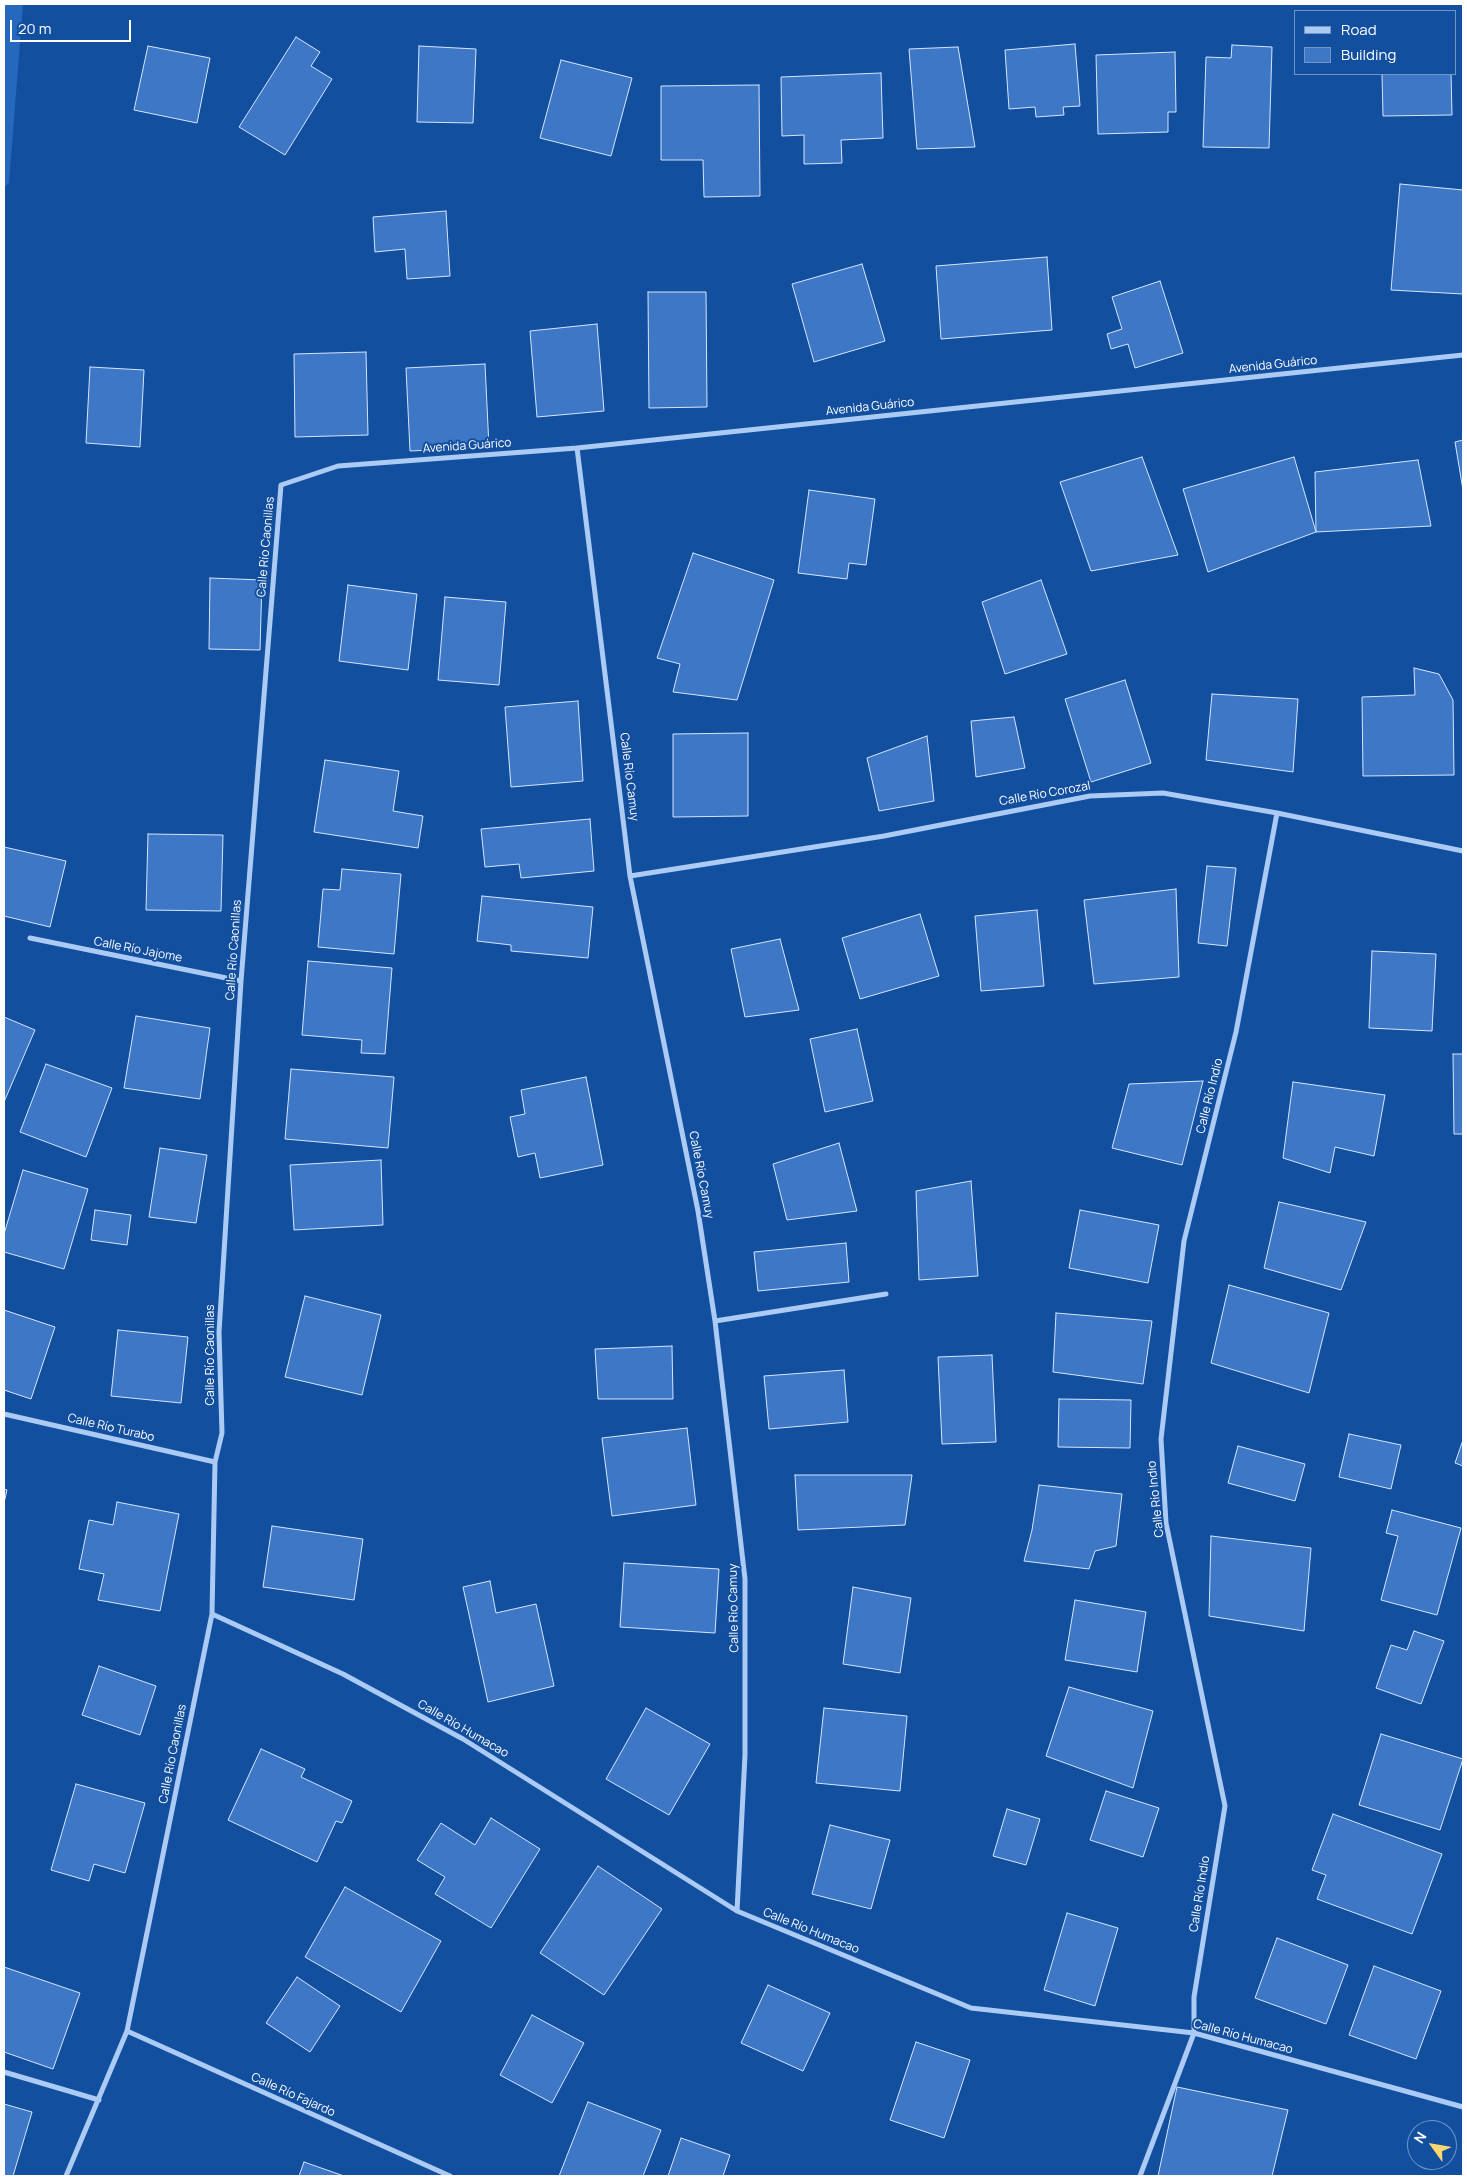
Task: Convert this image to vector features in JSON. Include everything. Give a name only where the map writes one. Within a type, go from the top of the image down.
[{"type":"street","name":"Avenida Guárico","points":[[281,485],[338,466],[577,448],[1463,356]]},
{"type":"street","name":"Calle Río Camuy","points":[[577,448],[630,876],[698,1211],[714,1321],[745,1579],[745,1755],[737,1911]]},
{"type":"street","name":"Calle Río Caonillas","points":[[66,2176],[128,2031],[212,1614],[215,1462],[222,1433],[219,1332],[241,981],[281,485]]},
{"type":"street","name":"Calle Río Corozal","points":[[630,876],[884,836],[1090,796],[1163,792],[1463,851]]},
{"type":"street","name":"Calle Río Indio","points":[[1140,2176],[1194,2033],[1194,1997],[1225,1806],[1166,1523],[1160,1439],[1184,1241],[1236,1032],[1277,813]]},
{"type":"street","name":"Calle Río Jajome","points":[[30,938],[241,981]]},
{"type":"street","points":[[714,1321],[886,1294]]},
{"type":"street","name":"Calle Río Turabo","points":[[4,1414],[215,1462]]},
{"type":"street","name":"Calle Río Humacao","points":[[212,1614],[344,1674],[463,1739],[737,1911],[971,2008],[1194,2033],[1463,2107]]},
{"type":"street","name":"Calle Río Fajardo","points":[[128,2031],[450,2176]]},
{"type":"street","points":[[4,2072],[99,2100]]},
{"type":"shaded area","points":[[4,4],[23,4],[9,183],[4,187]]},
{"type":"building","points":[[296,37],[320,52],[311,66],[332,79],[285,155],[239,127]]},
{"type":"building","points":[[1075,44],[1080,106],[1063,107],[1064,115],[1036,117],[1035,107],[1009,109],[1005,50]]},
{"type":"building","points":[[1232,45],[1272,47],[1269,148],[1203,147],[1206,57],[1231,58]]},
{"type":"building","points":[[148,46],[210,58],[197,123],[134,110]]},
{"type":"building","points":[[419,46],[476,49],[473,123],[417,122]]},
{"type":"building","points":[[958,47],[975,147],[917,149],[909,49]]},
{"type":"building","points":[[1175,52],[1176,112],[1168,112],[1168,132],[1098,134],[1096,55]]},
{"type":"building","points":[[561,60],[632,78],[611,156],[540,138]]},
{"type":"building","points":[[881,73],[883,138],[841,140],[842,163],[804,164],[804,135],[782,136],[781,77]]},
{"type":"building","points":[[1382,75],[1451,75],[1452,115],[1383,116]]},
{"type":"building","points":[[759,85],[760,196],[704,197],[703,160],[661,160],[661,86]]},
{"type":"building","points":[[1400,184],[1463,190],[1463,294],[1391,290]]},
{"type":"building","points":[[446,211],[450,276],[407,279],[405,249],[375,252],[373,217]]},
{"type":"building","points":[[1047,257],[1052,330],[941,339],[936,266]]},
{"type":"building","points":[[862,264],[885,341],[814,362],[792,284]]},
{"type":"building","points":[[1160,281],[1183,353],[1135,368],[1128,344],[1111,349],[1107,334],[1122,329],[1112,297]]},
{"type":"building","points":[[648,292],[706,292],[707,407],[649,408]]},
{"type":"building","points":[[597,324],[604,411],[537,417],[530,331]]},
{"type":"building","points":[[366,352],[368,435],[295,437],[294,354]]},
{"type":"building","points":[[485,364],[489,447],[410,451],[406,368]]},
{"type":"building","points":[[90,367],[144,370],[140,447],[86,443]]},
{"type":"building","points":[[1463,440],[1463,490],[1455,442]]},
{"type":"building","points":[[1142,457],[1178,555],[1091,571],[1060,482]]},
{"type":"building","points":[[1294,457],[1316,532],[1208,572],[1183,489]]},
{"type":"building","points":[[1418,460],[1431,526],[1316,532],[1315,472]]},
{"type":"building","points":[[809,490],[875,499],[866,565],[849,563],[847,579],[798,573]]},
{"type":"building","points":[[693,553],[774,580],[737,700],[673,692],[680,664],[657,658]]},
{"type":"building","points":[[210,578],[262,580],[260,650],[209,649]]},
{"type":"building","points":[[1041,580],[1067,654],[1005,674],[982,602]]},
{"type":"building","points":[[348,585],[417,594],[408,670],[339,661]]},
{"type":"building","points":[[445,597],[506,602],[499,685],[438,680]]},
{"type":"building","points":[[1414,668],[1439,674],[1453,700],[1454,775],[1363,776],[1362,697],[1415,695]]},
{"type":"building","points":[[1125,680],[1151,763],[1091,782],[1065,699]]},
{"type":"building","points":[[1212,694],[1298,699],[1293,772],[1206,760]]},
{"type":"building","points":[[578,701],[583,781],[511,787],[505,707]]},
{"type":"building","points":[[1014,717],[1025,768],[976,777],[971,721]]},
{"type":"building","points":[[748,733],[748,816],[673,817],[673,734]]},
{"type":"building","points":[[927,736],[934,801],[879,811],[867,758]]},
{"type":"building","points":[[325,760],[399,771],[393,811],[423,816],[418,848],[314,832]]},
{"type":"building","points":[[590,819],[594,871],[521,878],[519,864],[485,867],[481,829]]},
{"type":"building","points":[[148,834],[223,835],[221,911],[146,910]]},
{"type":"building","points":[[4,847],[66,861],[50,927],[4,916]]},
{"type":"building","points":[[1207,866],[1236,868],[1227,946],[1198,943]]},
{"type":"building","points":[[342,869],[401,874],[394,954],[318,947],[323,889],[340,890]]},
{"type":"building","points":[[1176,889],[1179,977],[1094,984],[1084,900]]},
{"type":"building","points":[[482,896],[593,907],[588,958],[511,951],[511,945],[477,941]]},
{"type":"building","points":[[1037,910],[1044,986],[981,991],[975,916]]},
{"type":"building","points":[[920,914],[939,976],[860,999],[842,938]]},
{"type":"building","points":[[780,939],[799,1010],[745,1017],[731,949]]},
{"type":"building","points":[[1372,951],[1436,954],[1432,1031],[1369,1028]]},
{"type":"building","points":[[308,961],[392,968],[385,1054],[361,1053],[362,1040],[302,1035]]},
{"type":"building","points":[[136,1016],[210,1028],[200,1099],[124,1088]]},
{"type":"building","points":[[4,1017],[35,1030],[4,1102]]},
{"type":"building","points":[[857,1029],[873,1101],[825,1112],[810,1039]]},
{"type":"building","points":[[1453,1054],[1463,1054],[1463,1134],[1454,1134]]},
{"type":"building","points":[[46,1064],[112,1088],[86,1157],[20,1132]]},
{"type":"building","points":[[291,1069],[394,1077],[388,1148],[285,1139]]},
{"type":"building","points":[[586,1077],[603,1165],[540,1178],[535,1153],[518,1157],[510,1117],[525,1114],[521,1090]]},
{"type":"building","points":[[1203,1081],[1182,1165],[1112,1148],[1129,1084]]},
{"type":"building","points":[[1293,1082],[1385,1095],[1374,1156],[1335,1147],[1330,1173],[1283,1158]]},
{"type":"building","points":[[839,1143],[857,1211],[787,1220],[773,1164]]},
{"type":"building","points":[[160,1148],[207,1155],[196,1223],[149,1217]]},
{"type":"building","points":[[381,1160],[383,1225],[294,1230],[290,1165]]},
{"type":"building","points":[[23,1170],[88,1189],[64,1269],[4,1252],[4,1234]]},
{"type":"building","points":[[971,1181],[978,1276],[919,1280],[916,1191]]},
{"type":"building","points":[[1279,1202],[1366,1222],[1341,1290],[1264,1268]]},
{"type":"building","points":[[95,1210],[131,1215],[127,1245],[91,1240]]},
{"type":"building","points":[[1080,1210],[1159,1225],[1148,1283],[1069,1268]]},
{"type":"building","points":[[846,1243],[849,1282],[758,1291],[754,1252]]},
{"type":"building","points":[[1229,1285],[1329,1313],[1309,1393],[1211,1363]]},
{"type":"building","points":[[305,1296],[381,1315],[362,1395],[285,1377]]},
{"type":"building","points":[[4,1310],[55,1327],[31,1399],[4,1390]]},
{"type":"building","points":[[1056,1313],[1152,1321],[1143,1384],[1053,1372]]},
{"type":"building","points":[[118,1330],[188,1337],[181,1403],[111,1396]]},
{"type":"building","points":[[672,1346],[673,1399],[598,1399],[595,1349]]},
{"type":"building","points":[[992,1355],[996,1442],[942,1444],[938,1357]]},
{"type":"building","points":[[844,1370],[848,1422],[769,1429],[764,1376]]},
{"type":"building","points":[[1059,1399],[1131,1400],[1130,1448],[1058,1447]]},
{"type":"building","points":[[687,1428],[696,1505],[612,1516],[602,1438]]},
{"type":"building","points":[[1349,1434],[1401,1445],[1391,1489],[1339,1477]]},
{"type":"building","points":[[1463,1440],[1463,1466],[1455,1463]]},
{"type":"building","points":[[1238,1446],[1305,1464],[1295,1501],[1228,1483]]},
{"type":"building","points":[[795,1475],[912,1475],[905,1525],[798,1530]]},
{"type":"building","points":[[1039,1485],[1122,1494],[1116,1546],[1095,1551],[1089,1569],[1024,1561],[1032,1530]]},
{"type":"building","points":[[4,1489],[7,1490],[4,1503]]},
{"type":"building","points":[[117,1502],[179,1514],[160,1611],[98,1600],[104,1574],[79,1569],[89,1520],[113,1525]]},
{"type":"building","points":[[1392,1510],[1461,1528],[1437,1615],[1381,1600],[1398,1536],[1386,1533]]},
{"type":"building","points":[[272,1526],[363,1539],[354,1600],[263,1587]]},
{"type":"building","points":[[1211,1536],[1311,1548],[1304,1631],[1209,1616]]},
{"type":"building","points":[[624,1563],[719,1569],[715,1633],[620,1627]]},
{"type":"building","points":[[490,1581],[496,1613],[536,1604],[554,1686],[488,1702],[463,1587]]},
{"type":"building","points":[[853,1587],[911,1598],[900,1673],[843,1664]]},
{"type":"building","points":[[1075,1600],[1146,1612],[1137,1672],[1065,1660]]},
{"type":"building","points":[[1414,1631],[1444,1641],[1421,1704],[1376,1688],[1391,1645],[1407,1650]]},
{"type":"building","points":[[99,1666],[156,1686],[140,1735],[82,1715]]},
{"type":"building","points":[[1069,1687],[1153,1711],[1133,1788],[1046,1756]]},
{"type":"building","points":[[646,1708],[710,1744],[669,1815],[606,1779]]},
{"type":"building","points":[[824,1708],[907,1716],[900,1791],[816,1783]]},
{"type":"building","points":[[1381,1734],[1463,1759],[1440,1830],[1359,1805]]},
{"type":"building","points":[[261,1749],[305,1769],[301,1777],[352,1801],[342,1823],[336,1821],[317,1862],[228,1820]]},
{"type":"building","points":[[76,1784],[145,1803],[125,1873],[94,1864],[89,1881],[51,1870]]},
{"type":"building","points":[[1106,1791],[1159,1808],[1143,1857],[1090,1840]]},
{"type":"building","points":[[1007,1809],[1040,1819],[1026,1865],[993,1856]]},
{"type":"building","points":[[1333,1814],[1442,1854],[1412,1934],[1317,1899],[1326,1875],[1312,1870]]},
{"type":"building","points":[[491,1818],[540,1849],[491,1928],[435,1894],[445,1877],[417,1860],[441,1823],[475,1845]]},
{"type":"building","points":[[830,1825],[890,1840],[871,1909],[812,1894]]},
{"type":"building","points":[[598,1866],[662,1909],[604,1995],[540,1953]]},
{"type":"building","points":[[345,1887],[441,1941],[401,2012],[305,1957]]},
{"type":"building","points":[[1067,1913],[1118,1928],[1095,2006],[1044,1990]]},
{"type":"building","points":[[1277,1938],[1348,1965],[1326,2024],[1255,1998]]},
{"type":"building","points":[[1374,1966],[1441,1991],[1416,2059],[1349,2035]]},
{"type":"building","points":[[4,1967],[80,1993],[53,2069],[4,2052]]},
{"type":"building","points":[[297,1977],[340,2006],[310,2052],[266,2023]]},
{"type":"building","points":[[768,1985],[830,2013],[803,2071],[741,2043]]},
{"type":"building","points":[[532,2015],[584,2043],[552,2103],[500,2075]]},
{"type":"building","points":[[916,2042],[970,2060],[944,2138],[890,2120]]},
{"type":"building","points":[[1177,2087],[1288,2110],[1272,2176],[1158,2176]]},
{"type":"building","points":[[588,2102],[661,2130],[643,2176],[559,2176]]},
{"type":"building","points":[[4,2104],[32,2112],[13,2176],[4,2176]]},
{"type":"building","points":[[681,2138],[730,2155],[723,2176],[668,2176]]},
{"type":"building","points":[[304,2162],[344,2176],[299,2176]]}]
